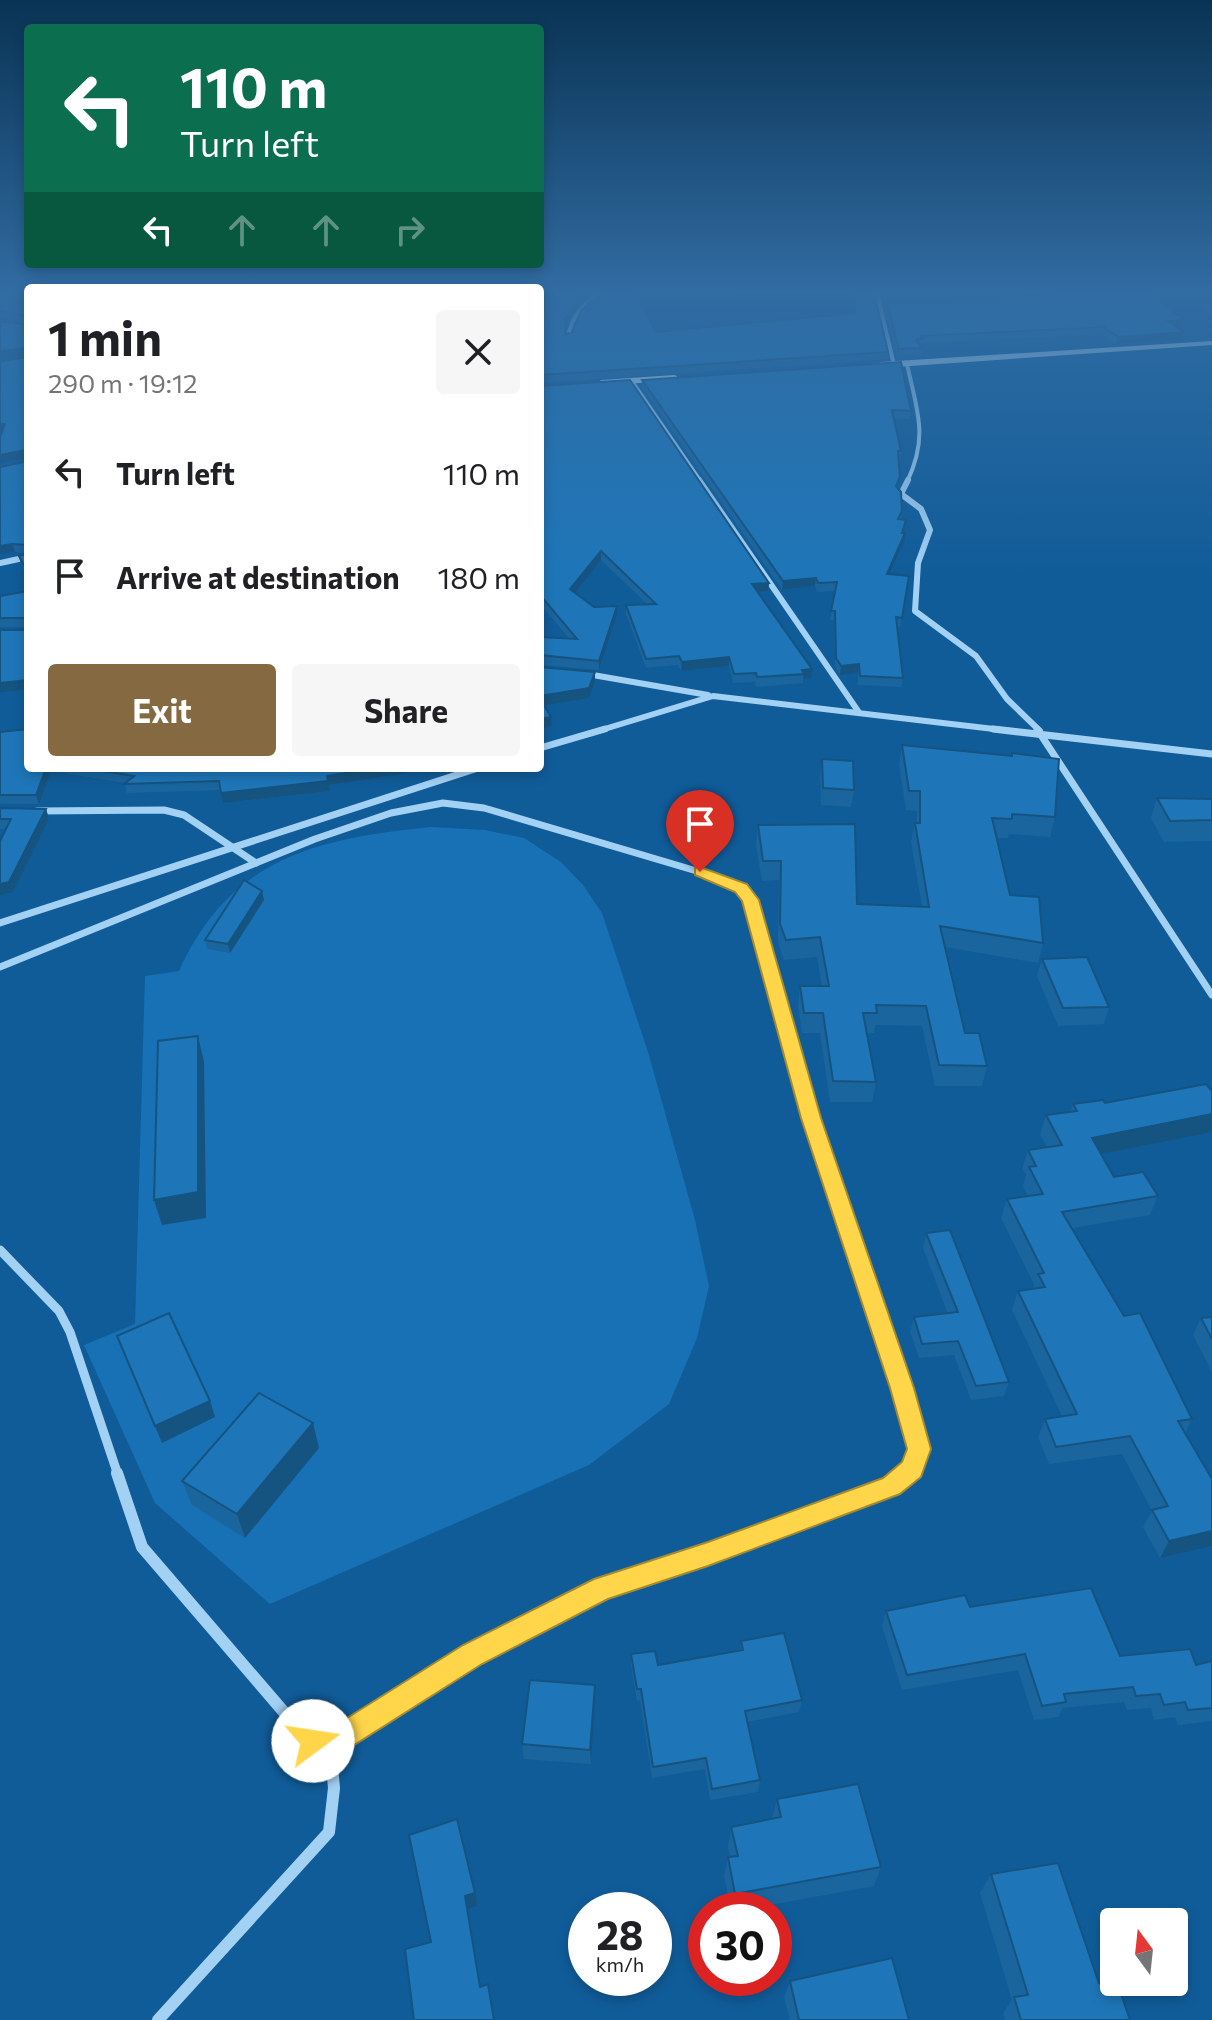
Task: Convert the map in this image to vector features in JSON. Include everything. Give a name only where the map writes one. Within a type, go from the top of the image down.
[{"type":"street","points":[[586,384],[594,383]]},
{"type":"street","points":[[633,383],[858,711]]},
{"type":"street","points":[[911,383],[921,427],[919,457],[901,494],[921,509],[930,530],[918,563],[915,611],[976,656],[1007,699],[1042,733],[1212,995]]},
{"type":"street","points":[[0,563],[24,558]]},
{"type":"street","points":[[585,674],[713,696],[1212,754]]},
{"type":"street","points":[[544,747],[713,696]]},
{"type":"street","points":[[0,923],[466,772]]},
{"type":"street","points":[[0,967],[256,863],[391,813],[443,803],[484,808],[700,872],[741,888],[751,900],[811,1118],[902,1388],[919,1449],[912,1469],[891,1486],[708,1554],[603,1588],[473,1654],[330,1744],[313,1741],[301,1732],[142,1547],[70,1332],[59,1311],[0,1250]]},
{"type":"street","points":[[28,811],[164,810],[184,815],[256,863]]},
{"type":"street","points":[[158,2020],[329,1832],[336,1806],[330,1744]]},
{"type":"shaded area","points":[[430,827],[485,830],[524,838],[561,862],[583,885],[602,913],[648,1052],[695,1220],[709,1286],[697,1338],[669,1404],[589,1465],[270,1604],[155,1503],[84,1345],[135,1324],[145,976],[179,971],[200,933],[224,903],[251,879],[280,861],[349,839]]},
{"type":"building","points":[[0,383],[24,383],[24,450],[0,455],[0,437],[5,424],[0,424]]},
{"type":"building","points":[[632,383],[769,583],[752,584],[812,669],[802,670],[804,674],[757,677],[756,673],[734,674],[729,657],[682,662],[679,656],[646,659],[626,605],[656,604],[601,551],[570,589],[594,607],[617,606],[599,661],[544,655],[544,637],[577,639],[544,600],[544,386]]},
{"type":"building","points":[[644,383],[905,383],[911,411],[892,410],[901,451],[898,451],[900,477],[896,486],[901,492],[902,511],[898,519],[906,520],[902,533],[905,533],[887,574],[909,576],[902,618],[896,617],[903,678],[860,676],[859,664],[841,666],[836,658],[835,611],[831,611],[837,582],[818,583],[816,578],[783,581]]},
{"type":"building","points":[[24,462],[24,545],[0,546],[0,467]]},
{"type":"building","points":[[24,592],[24,618],[0,618],[0,596]]},
{"type":"building","points":[[0,630],[24,630],[24,680],[0,683]]},
{"type":"building","points":[[544,667],[595,672],[589,688],[544,695]]},
{"type":"building","points":[[544,705],[551,717],[544,718]]},
{"type":"building","points":[[24,729],[24,772],[45,772],[36,795],[0,795],[0,732]]},
{"type":"building","points":[[902,745],[1059,759],[1055,817],[1012,814],[1012,819],[992,818],[1010,895],[1039,897],[1043,943],[940,926],[965,1033],[979,1033],[987,1066],[939,1065],[926,1006],[876,1005],[877,1013],[863,1013],[876,1082],[833,1081],[823,1013],[804,1013],[800,986],[829,986],[820,937],[786,940],[780,924],[781,861],[763,861],[758,825],[855,824],[857,904],[929,907],[915,823],[920,823],[920,791],[909,791]]},
{"type":"building","points":[[822,759],[853,761],[854,790],[823,788]]},
{"type":"building","points":[[110,772],[351,772],[327,776],[328,781],[221,793],[219,781],[124,784],[134,776]]},
{"type":"building","points":[[1157,798],[1212,799],[1212,820],[1170,821]]},
{"type":"building","points":[[0,808],[46,809],[9,882],[0,884],[0,841],[11,819],[0,819]]},
{"type":"building","points":[[244,880],[262,891],[228,944],[205,940]]},
{"type":"building","points":[[1087,957],[1109,1007],[1063,1008],[1042,959]]},
{"type":"building","points":[[198,1036],[198,1192],[154,1200],[158,1041]]},
{"type":"building","points":[[1206,1084],[1212,1091],[1212,1114],[1092,1138],[1114,1177],[1143,1172],[1158,1196],[1062,1212],[1124,1316],[1140,1313],[1192,1419],[1178,1421],[1212,1479],[1212,1531],[1169,1541],[1152,1510],[1168,1506],[1130,1436],[1056,1447],[1045,1419],[1077,1414],[1018,1291],[1045,1287],[1038,1274],[1044,1273],[1007,1199],[1043,1194],[1029,1167],[1036,1166],[1028,1150],[1062,1145],[1046,1115],[1077,1111],[1073,1104],[1103,1100],[1105,1103]]},
{"type":"building","points":[[950,1230],[1009,1382],[976,1386],[958,1341],[922,1344],[914,1317],[958,1312],[926,1233]]},
{"type":"building","points":[[169,1313],[210,1401],[155,1426],[117,1336]]},
{"type":"building","points":[[1212,1317],[1212,1339],[1201,1318]]},
{"type":"building","points":[[259,1393],[313,1423],[237,1514],[182,1481]]},
{"type":"building","points":[[1091,1588],[1120,1656],[1190,1649],[1196,1665],[1212,1661],[1212,1708],[1188,1710],[1185,1702],[1164,1705],[1160,1694],[1136,1696],[1133,1687],[1064,1694],[1066,1702],[1042,1706],[1025,1654],[907,1675],[886,1611],[965,1595],[970,1607]]},
{"type":"building","points":[[784,1633],[802,1700],[745,1711],[760,1780],[712,1789],[706,1758],[653,1767],[641,1689],[637,1689],[631,1654],[655,1651],[658,1665],[743,1650],[741,1641]]},
{"type":"building","points":[[530,1680],[595,1685],[590,1750],[522,1744]]},
{"type":"building","points":[[858,1784],[881,1867],[735,1892],[728,1857],[738,1856],[731,1827],[781,1817],[777,1799]]},
{"type":"building","points":[[457,1819],[475,1893],[465,1896],[480,1987],[488,1984],[494,2020],[414,2020],[405,1949],[431,1942],[409,1835]]},
{"type":"building","points":[[1058,1863],[1100,1983],[1100,1996],[1122,1996],[1130,2020],[1021,2020],[1014,1997],[1028,1995],[991,1874]]},
{"type":"building","points":[[892,1958],[909,2020],[799,2020],[792,1981]]},
{"type":"route","points":[[313,1741],[330,1744],[473,1654],[603,1588],[708,1554],[891,1486],[912,1469],[919,1449],[902,1388],[811,1118],[751,900],[741,888],[700,872]]}]
